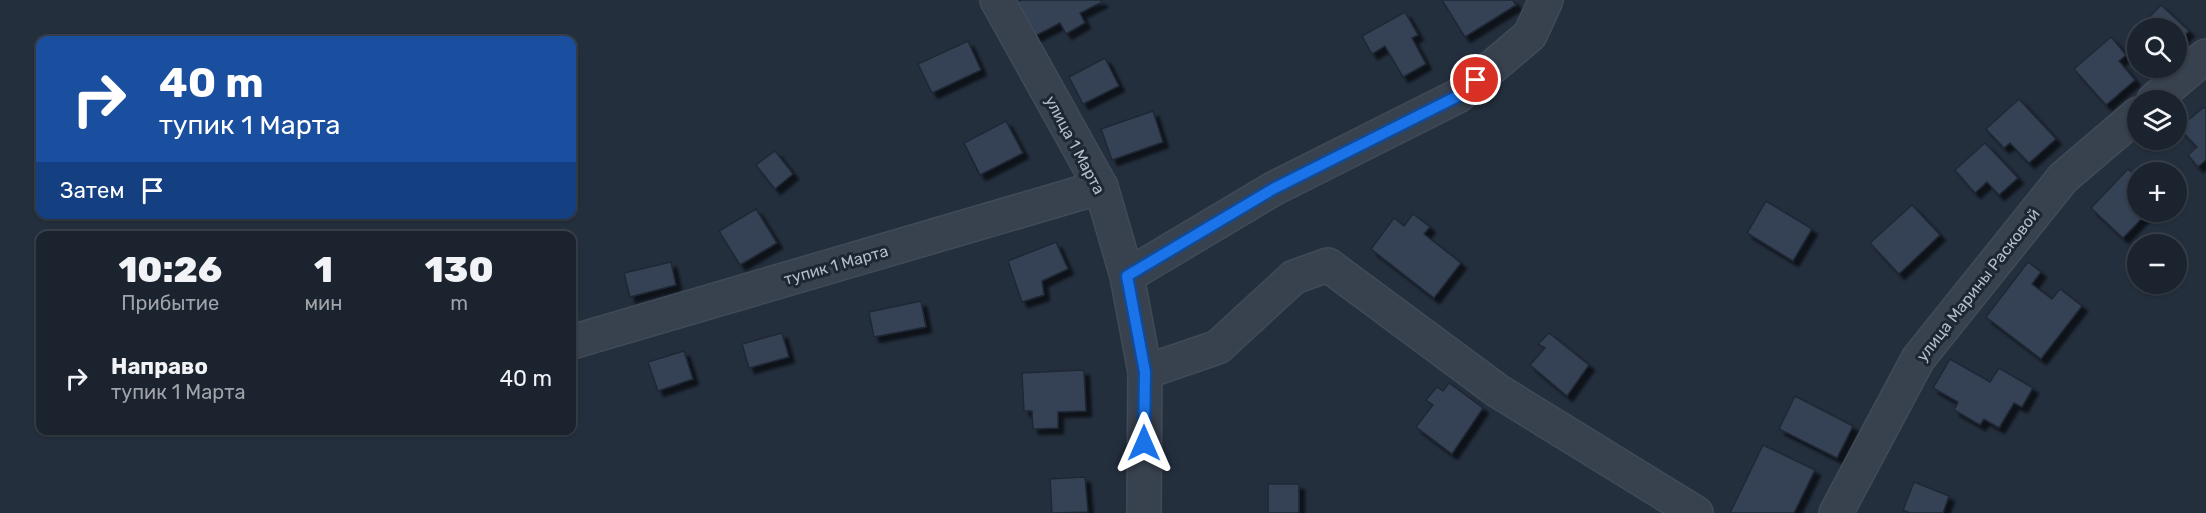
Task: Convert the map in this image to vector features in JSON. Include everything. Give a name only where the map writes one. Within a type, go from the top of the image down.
[{"type":"street","name":"улица 1 Марта","points":[[997,0],[1101,187],[1127,276],[1145,372],[1144,513]]},
{"type":"street","points":[[1127,276],[1273,189],[1458,96],[1530,34],[1546,0]]},
{"type":"street","points":[[2166,90],[2206,56]]},
{"type":"street","name":"улица Марины Расковой","points":[[1836,513],[1918,358],[2063,178],[2127,123]]},
{"type":"street","name":"тупик 1 Марта","points":[[576,341],[1101,187]]},
{"type":"street","points":[[1145,372],[1218,347],[1294,277],[1328,265],[1498,391],[1696,513]]},
{"type":"building","points":[[1021,0],[1101,0],[1102,2],[1080,13],[1085,23],[1066,34],[1060,23],[1035,36],[1017,2]]},
{"type":"building","points":[[1442,0],[1513,0],[1516,5],[1465,37]]},
{"type":"building","points":[[2161,5],[2175,18],[2149,18]]},
{"type":"building","points":[[1405,12],[1418,35],[1412,38],[1426,64],[1403,77],[1385,46],[1372,54],[1362,36]]},
{"type":"building","points":[[2111,37],[2126,55],[2119,61],[2127,70],[2127,78],[2135,80],[2106,105],[2074,69]]},
{"type":"building","points":[[968,41],[981,70],[932,93],[918,64]]},
{"type":"building","points":[[1105,58],[1119,86],[1083,104],[1069,77]]},
{"type":"building","points":[[2019,99],[2056,139],[2029,163],[2010,143],[2004,148],[1986,129]]},
{"type":"building","points":[[2204,107],[2206,109],[2206,160],[2198,167],[2188,155],[2197,147],[2187,136],[2187,121]]},
{"type":"building","points":[[1153,111],[1163,142],[1112,160],[1101,129]]},
{"type":"building","points":[[1006,121],[1023,153],[980,175],[964,143]]},
{"type":"building","points":[[1985,143],[2018,178],[1999,195],[1987,182],[1975,193],[1955,170]]},
{"type":"building","points":[[775,151],[793,174],[775,189],[756,165]]},
{"type":"building","points":[[2127,170],[2127,222],[2138,222],[2123,238],[2091,208]]},
{"type":"building","points":[[1766,201],[1812,229],[1793,261],[1747,233]]},
{"type":"building","points":[[1912,205],[1940,235],[1899,274],[1870,243]]},
{"type":"building","points":[[756,209],[777,243],[740,265],[719,231]]},
{"type":"building","points":[[1413,214],[1430,227],[1424,234],[1461,263],[1434,298],[1371,249],[1394,218],[1404,226]]},
{"type":"building","points":[[1056,242],[1068,269],[1042,281],[1044,295],[1022,302],[1008,261]]},
{"type":"building","points":[[671,262],[676,285],[630,297],[624,273]]},
{"type":"building","points":[[2028,262],[2041,272],[2032,284],[2052,299],[2060,289],[2082,306],[2041,359],[1986,317]]},
{"type":"building","points":[[921,301],[926,327],[874,337],[869,312]]},
{"type":"building","points":[[782,333],[789,357],[749,368],[742,344]]},
{"type":"building","points":[[1549,333],[1589,365],[1567,396],[1530,365],[1545,348],[1538,344]]},
{"type":"building","points":[[684,351],[693,379],[658,391],[648,362]]},
{"type":"building","points":[[1950,359],[1990,382],[1999,368],[2033,388],[2022,407],[2014,403],[1999,428],[1984,419],[1980,425],[1954,410],[1958,402],[1933,388]]},
{"type":"building","points":[[1084,370],[1086,411],[1058,412],[1058,428],[1033,429],[1032,411],[1024,411],[1022,373]]},
{"type":"building","points":[[1449,383],[1483,408],[1452,454],[1416,427],[1433,405],[1426,400],[1437,387],[1443,391]]},
{"type":"building","points":[[1795,396],[1853,426],[1837,458],[1779,429]]},
{"type":"building","points":[[1763,445],[1815,470],[1794,513],[1730,513]]},
{"type":"building","points":[[1085,477],[1088,512],[1052,513],[1050,479]]},
{"type":"building","points":[[1914,482],[1949,496],[1943,513],[1910,513],[1903,510]]},
{"type":"building","points":[[1268,484],[1299,484],[1299,513],[1268,513]]},
{"type":"route","points":[[1144,443],[1145,372],[1127,276],[1273,189],[1458,96],[1476,80]]}]
